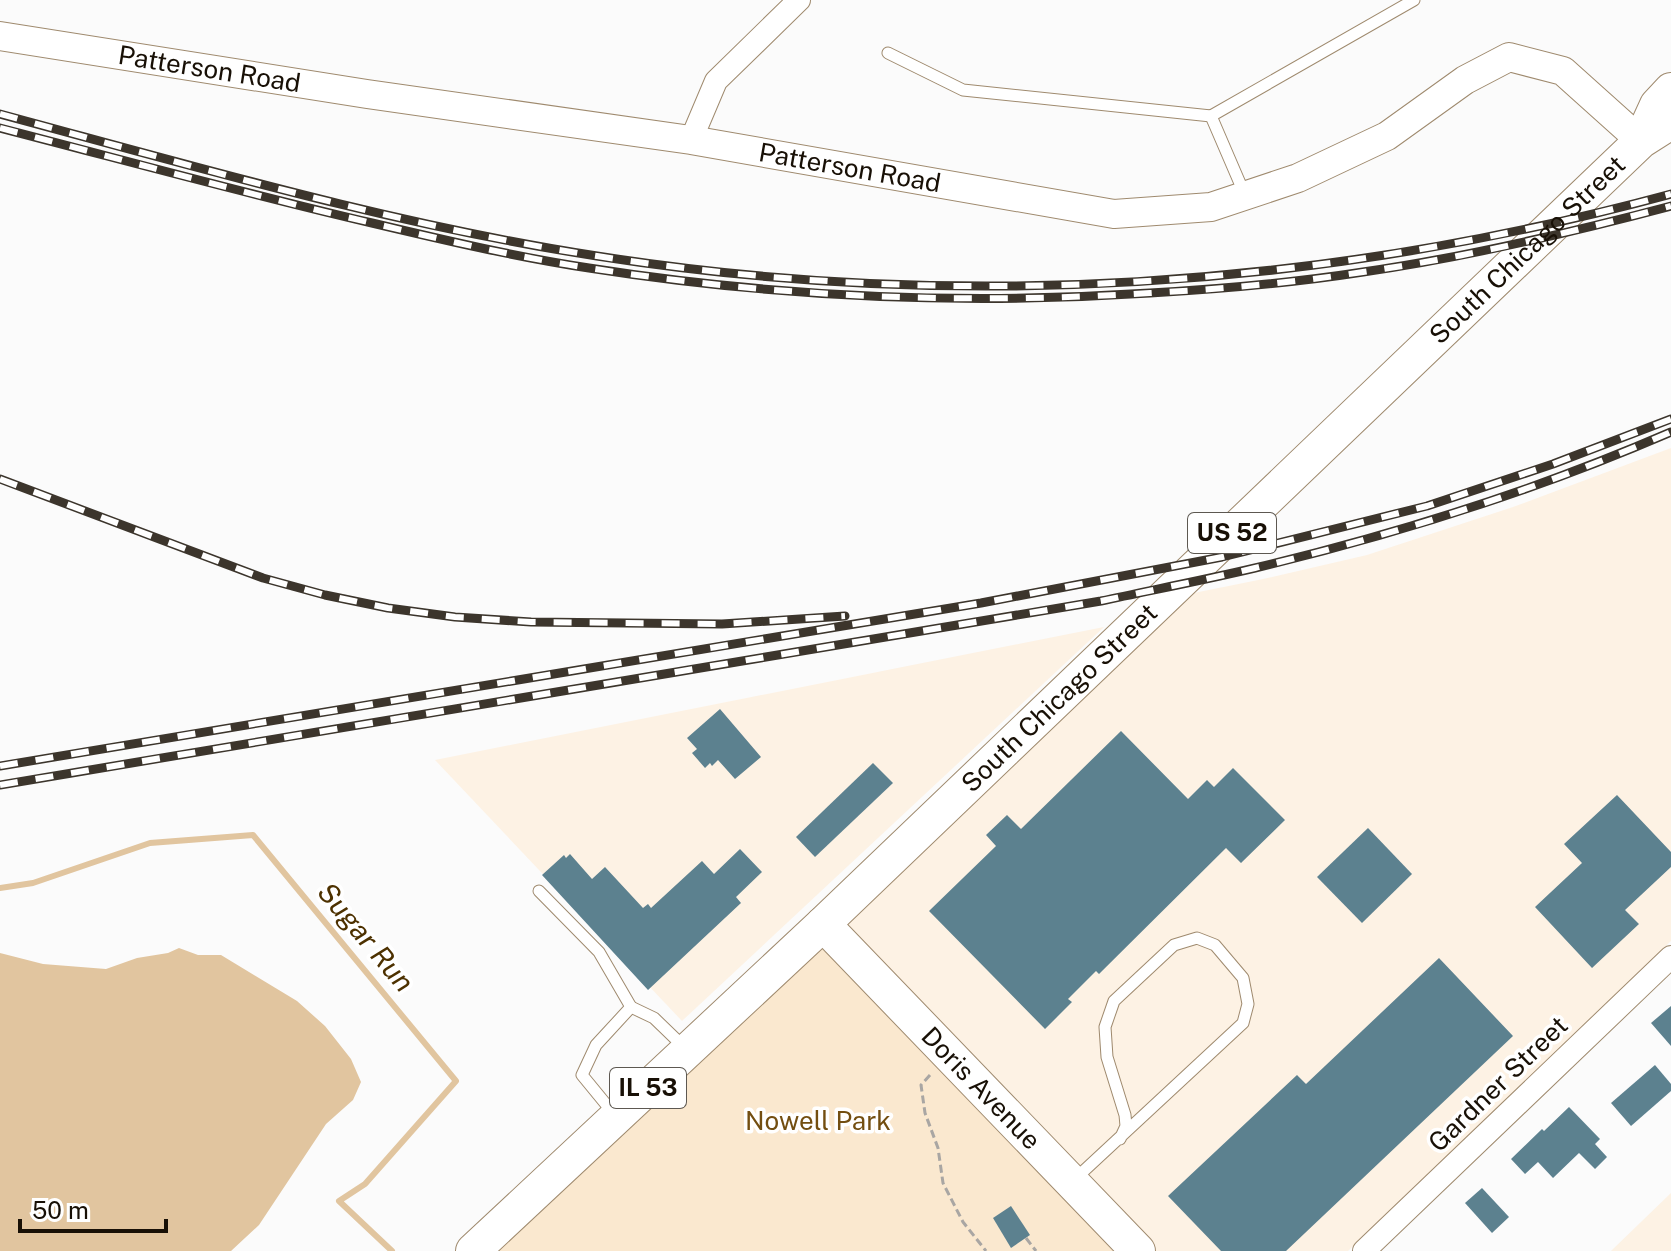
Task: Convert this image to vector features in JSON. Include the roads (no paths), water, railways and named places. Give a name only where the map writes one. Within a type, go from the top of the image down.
[{"type":"main road","name":"South Chicago Street","points":[[1641,141],[1657,105],[1671,90]]},
{"type":"main road","name":"South Chicago Street","points":[[473,1251],[823,924],[1641,141],[1671,122]]},
{"type":"main road","name":"Doris Avenue","points":[[823,924],[1138,1251]]},
{"type":"street","points":[[691,140],[716,81],[799,0]]},
{"type":"street","name":"Patterson Road","points":[[0,36],[367,94],[691,140],[1114,214],[1211,207],[1298,178],[1387,136],[1465,80],[1509,57],[1563,71],[1641,141]]},
{"type":"street","name":"Gardner Street","points":[[1364,1251],[1670,960]]},
{"type":"lane","points":[[888,53],[963,90],[1211,116],[1414,0]]},
{"type":"lane","points":[[1211,116],[1245,196]]},
{"type":"lane","points":[[539,891],[599,952],[631,1007],[654,1018],[688,1051]]},
{"type":"lane","points":[[1072,1182],[1120,1139],[1243,1023],[1248,1004],[1243,978],[1215,945],[1197,938],[1174,945],[1114,1001],[1105,1027],[1107,1057],[1125,1115],[1126,1126],[1120,1139]]},
{"type":"lane","points":[[617,1117],[582,1075],[596,1045],[631,1007]]},
{"type":"waterway","name":"Sugar Run","points":[[0,888],[33,883],[150,843],[253,835],[456,1081],[365,1184],[339,1201],[392,1251]]},
{"type":"railway","points":[[0,114],[297,193],[521,243],[732,273],[867,283],[1002,286],[1137,282],[1272,270],[1406,252],[1539,226],[1671,194]]},
{"type":"railway","points":[[0,128],[325,212],[534,259],[729,286],[869,296],[1080,297],[1283,282],[1479,252],[1671,206]]},
{"type":"railway","points":[[0,766],[981,603],[1222,557],[1427,506],[1553,464],[1671,419]]},
{"type":"railway","points":[[0,785],[1101,601],[1197,581],[1308,555],[1466,509],[1569,473],[1671,432]]},
{"type":"railway","points":[[0,479],[263,578],[388,608],[455,617],[531,622],[722,624],[845,616]]},
{"type":"park label","name":"Nowell Park","points":[[818,1121]]}]
